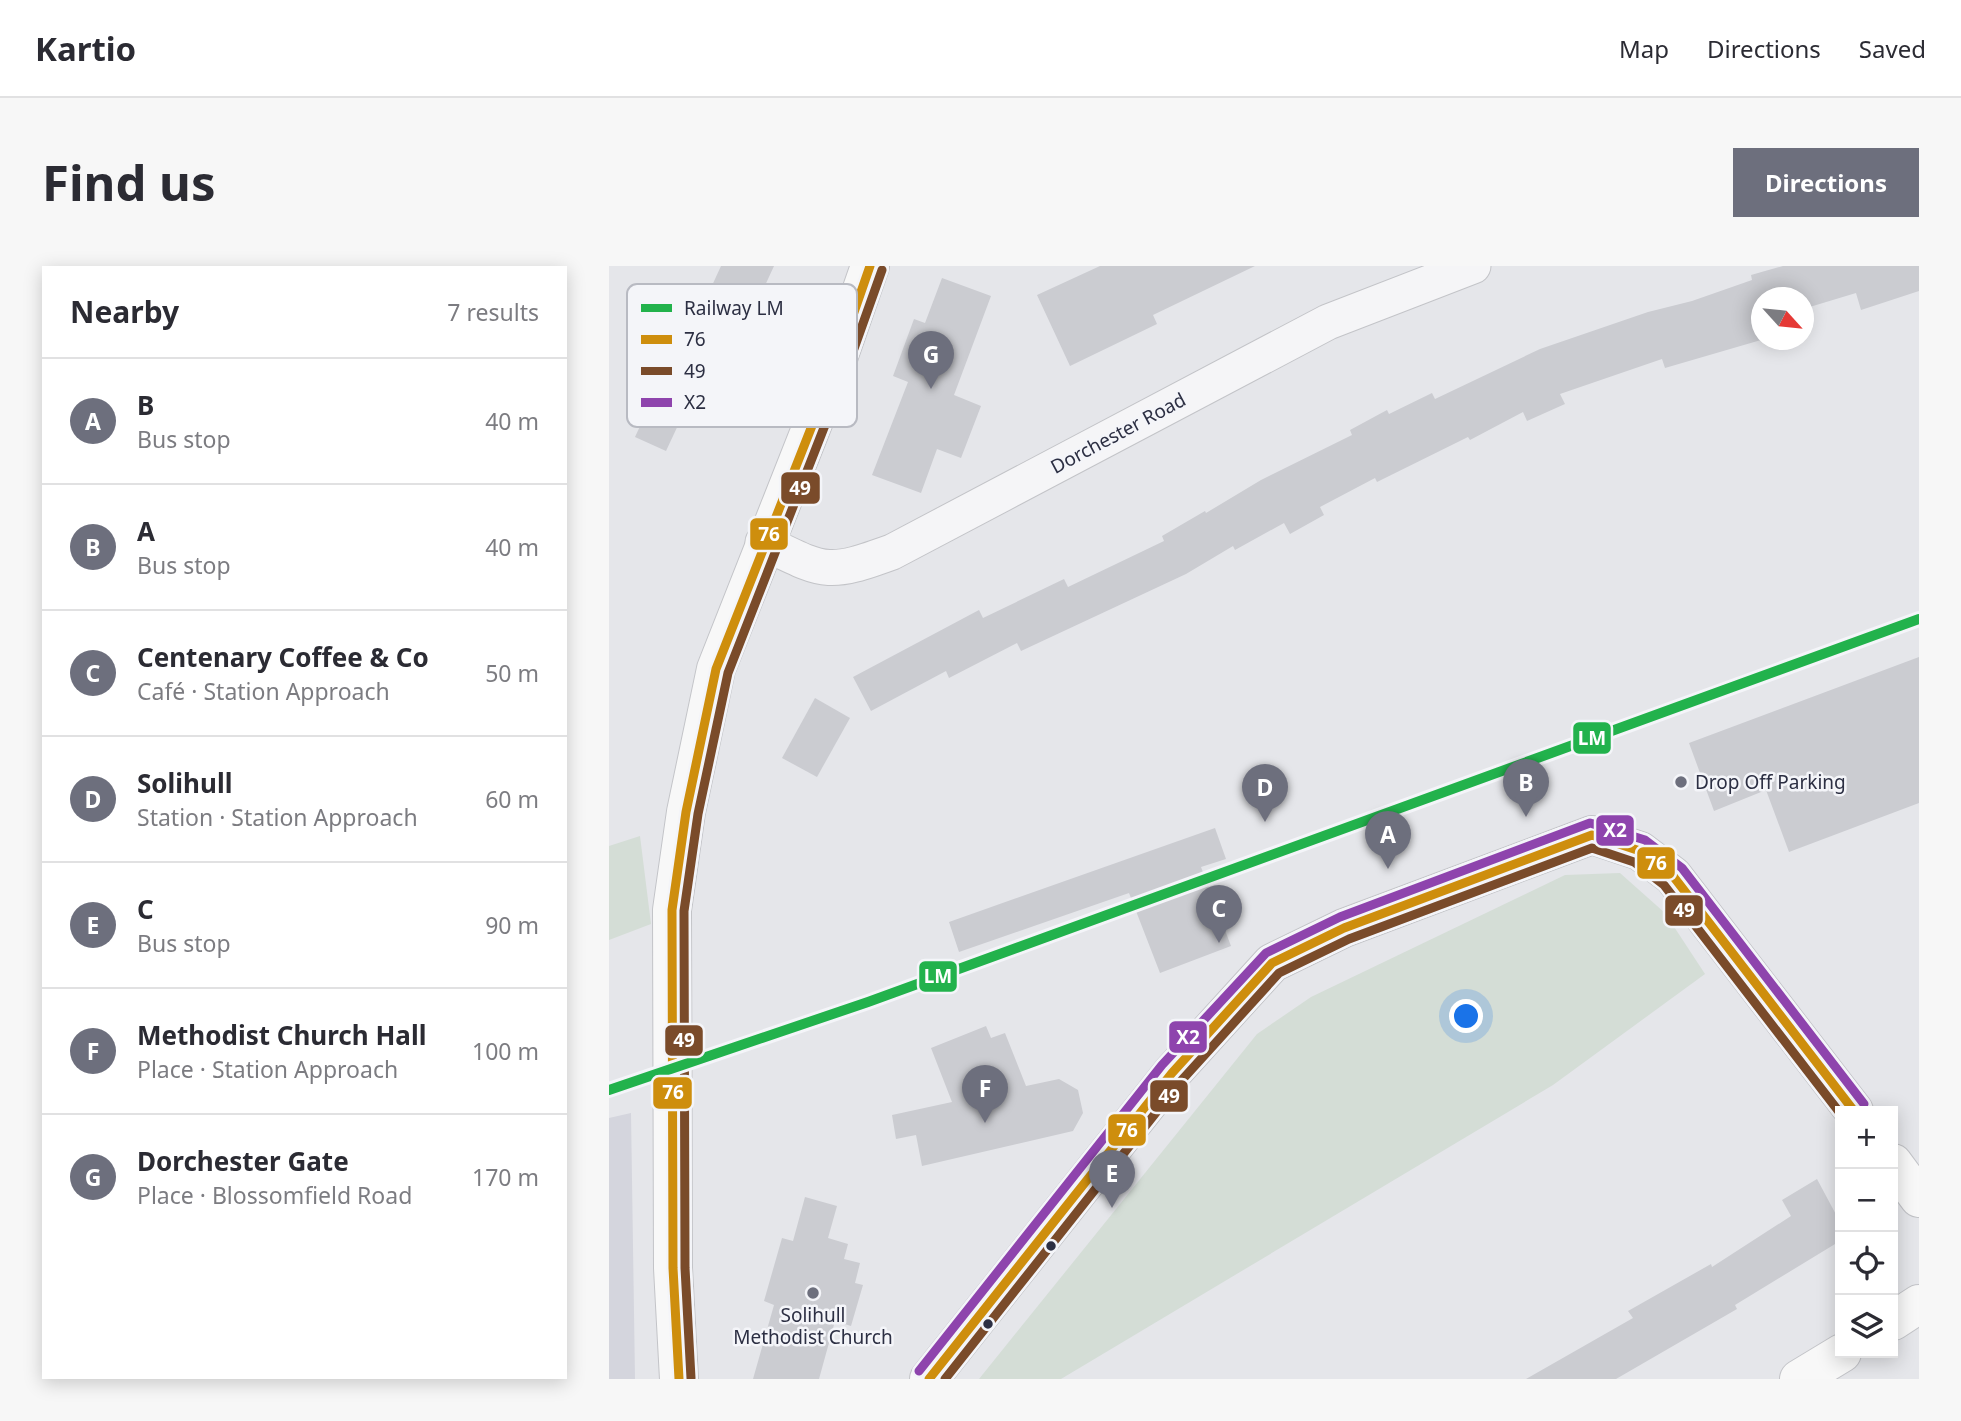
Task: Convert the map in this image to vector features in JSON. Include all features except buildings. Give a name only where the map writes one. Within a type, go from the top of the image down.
[{"type":"street","points":[[857,302],[870,266]]},
{"type":"street","name":"Dorchester Road","points":[[763,542],[817,568],[849,567],[892,552],[1328,322],[1473,266]]},
{"type":"street","points":[[679,1379],[673,1268],[673,910],[676,868],[716,669],[763,542],[812,427]]},
{"type":"street","points":[[929,1379],[1172,1073],[1272,963],[1344,928],[1592,835],[1640,851],[1673,876],[1850,1106]]},
{"type":"street","points":[[1897,1169],[1919,1198]]},
{"type":"street","points":[[1898,1318],[1919,1304]]},
{"type":"street","points":[[1799,1379],[1835,1357]]},
{"type":"shaded area","points":[[640,836],[651,924],[609,940],[609,846]]},
{"type":"shaded area","points":[[1620,873],[1665,913],[1705,974],[1553,1085],[1061,1379],[979,1379],[1257,1034],[1311,997],[1565,875]]},
{"type":"shaded area","points":[[631,1113],[635,1379],[609,1379],[609,1118]]},
{"type":"rail line","name":"LM","points":[[609,1090],[868,1002],[1919,619]]},
{"type":"transit line","name":"76","points":[[857,304],[870,266]]},
{"type":"transit line","name":"49","points":[[857,340],[882,270]]},
{"type":"transit line","name":"76","points":[[679,1379],[673,1268],[672,910],[686,812],[716,669],[812,427]]},
{"type":"transit line","name":"49","points":[[691,1378],[685,1268],[684,911],[698,814],[728,673],[824,427]]},
{"type":"transit line","name":"X2","points":[[919,1371],[1162,1065],[1266,953],[1340,917],[1590,823],[1645,840],[1682,868],[1864,1104]]},
{"type":"transit line","name":"76","points":[[929,1379],[1172,1073],[1272,963],[1344,928],[1592,835],[1640,851],[1673,876],[1850,1106]]},
{"type":"transit line","name":"49","points":[[945,1379],[1181,1081],[1279,973],[1349,939],[1592,848],[1634,862],[1664,885],[1835,1107]]},
{"type":"place","name":"Dorchester Gate","points":[[931,389]]},
{"type":"place","name":"Drop Off Parking","points":[[1681,782]]},
{"type":"place","name":"A","points":[[1526,817]]},
{"type":"place","name":"Solihull","points":[[1265,822]]},
{"type":"place","name":"B","points":[[1388,869]]},
{"type":"place","name":"Centenary Coffee & Co","points":[[1219,943]]},
{"type":"place","name":"Methodist Church Hall","points":[[985,1123]]},
{"type":"place","name":"C","points":[[1112,1208]]},
{"type":"place","name":"Solihull Methodist Church","points":[[813,1293]]}]
